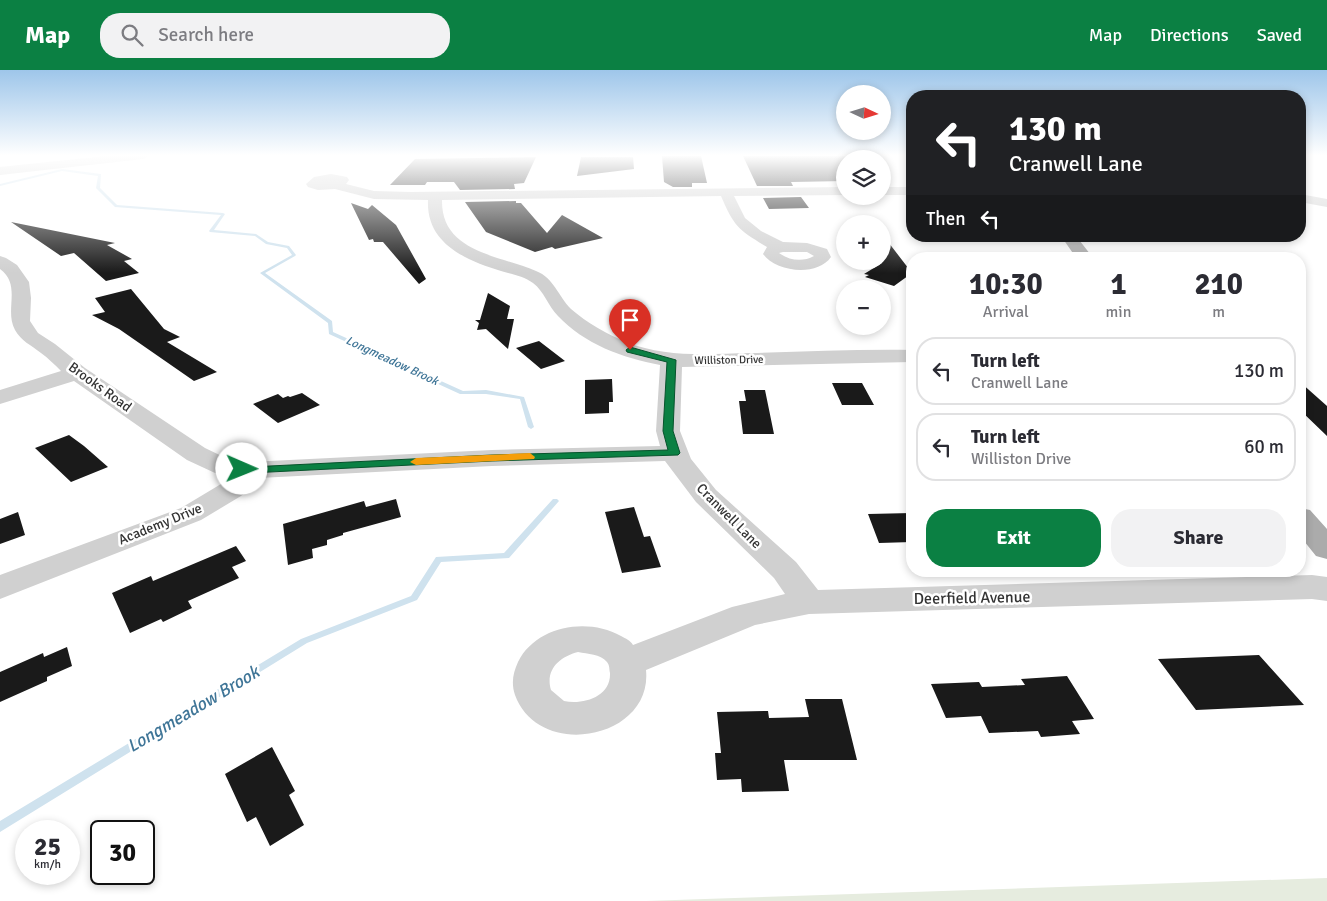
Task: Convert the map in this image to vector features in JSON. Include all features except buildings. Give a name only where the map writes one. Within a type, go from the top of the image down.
[{"type":"main road","points":[[1073,242],[1081,252]]},
{"type":"main road","points":[[1306,524],[1327,549]]},
{"type":"street","points":[[373,195],[524,195]]},
{"type":"street","points":[[727,195],[743,226],[781,247]]},
{"type":"street","name":"Williston Drive","points":[[435,196],[438,224],[444,233],[456,243],[490,262],[538,279],[546,285],[557,303],[568,315],[600,337],[643,354],[672,360],[906,356]]},
{"type":"street","points":[[1306,198],[1327,203]]},
{"type":"street","name":"Brooks Road","points":[[0,261],[11,269],[20,282],[22,298],[20,315],[25,331],[77,373],[196,454],[224,467],[250,470]]},
{"type":"street","name":"Cranwell Lane","points":[[672,360],[668,431],[678,461],[706,496],[785,570],[809,602]]},
{"type":"street","points":[[0,397],[77,373]]},
{"type":"street","points":[[250,470],[492,458],[675,453]]},
{"type":"street","name":"Academy Drive","points":[[0,587],[191,514],[230,490],[250,470]]},
{"type":"street","name":"Deerfield Avenue","points":[[627,662],[744,616],[772,608],[809,602],[1312,587],[1327,589]]},
{"type":"shaded area","points":[[1327,878],[1327,901],[646,901]]},
{"type":"waterway","name":"Longmeadow Brook","points":[[105,195],[116,206],[223,214],[211,231],[256,235],[267,243],[288,247],[294,255],[262,273],[330,322],[331,333],[462,393],[486,392],[522,398],[531,427]]},
{"type":"waterway","name":"Longmeadow Brook","points":[[0,827],[304,641],[414,598],[439,559],[506,556],[555,501]]},
{"type":"slow traffic","points":[[416,462],[530,457]]},
{"type":"route","points":[[242,469],[492,458],[675,453],[668,431],[672,360],[656,358],[630,350]]}]
